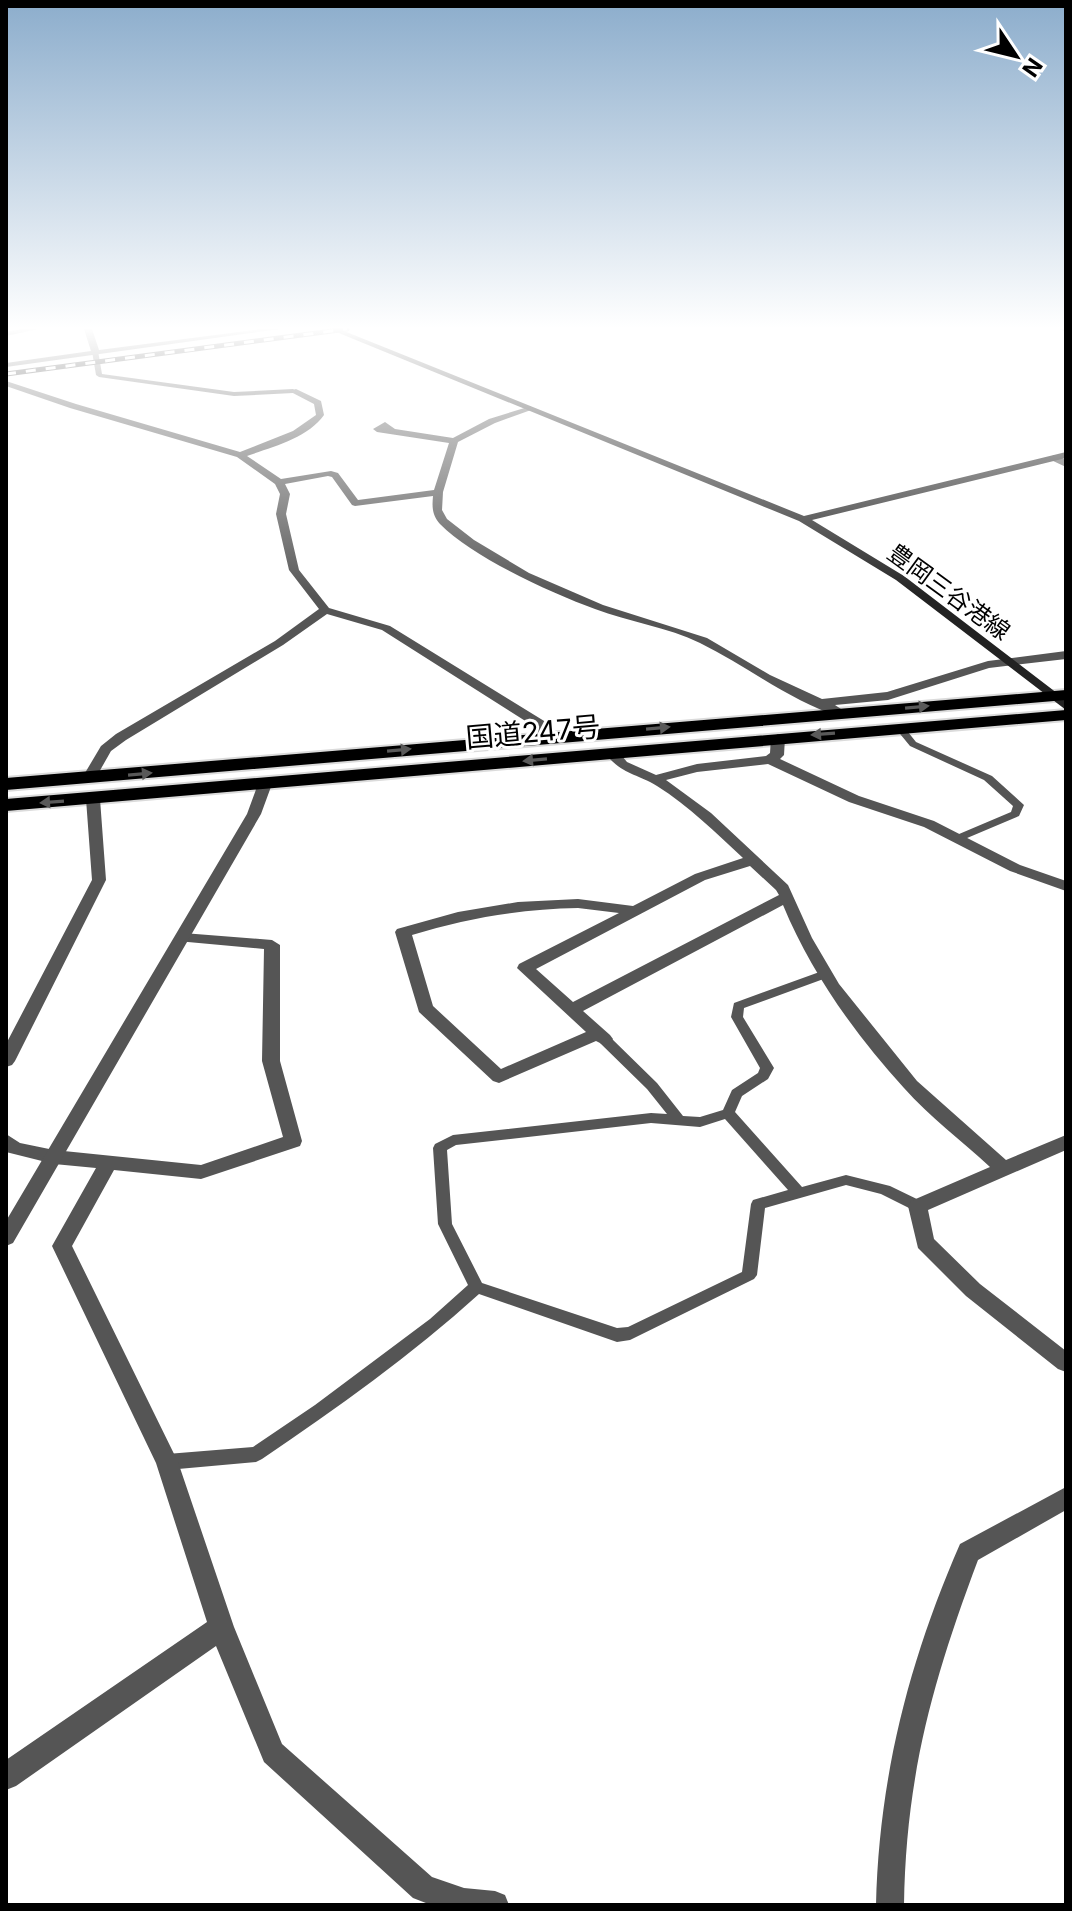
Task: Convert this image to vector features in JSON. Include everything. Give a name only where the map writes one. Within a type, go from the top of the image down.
[{"type":"highway","name":"国道247号","points":[[6,784],[841,713],[1062,699]]},
{"type":"highway","name":"国道247号","points":[[6,805],[1066,715]]},
{"type":"main road","name":"豊岡三谷港線","points":[[553,418],[803,519],[900,578],[1062,699]]},
{"type":"main road","name":"豊岡三谷港線","points":[[803,519],[1066,455]]},
{"type":"street","points":[[115,418],[240,455],[279,482],[285,494],[281,514],[294,570],[325,610],[386,628],[544,727],[544,737]]},
{"type":"street","points":[[240,455],[289,436],[318,418]]},
{"type":"street","points":[[391,430],[454,441],[500,418]]},
{"type":"street","points":[[454,441],[438,492],[437,510],[443,521],[470,542],[525,575],[599,607],[703,640],[766,678],[841,713]]},
{"type":"street","points":[[1054,458],[1066,464]]},
{"type":"street","points":[[279,482],[328,473],[335,475],[355,503],[438,492]]},
{"type":"street","points":[[89,778],[106,749],[121,737],[279,643],[325,610]]},
{"type":"street","points":[[820,703],[888,696],[988,665],[1066,655]]},
{"type":"street","points":[[770,760],[777,755],[778,738]]},
{"type":"street","points":[[612,753],[622,765],[655,780],[706,816],[783,888],[804,938],[825,974],[911,1085],[1003,1168]]},
{"type":"street","points":[[655,780],[672,772],[704,766],[770,760],[854,799],[929,824],[1015,868],[1066,886]]},
{"type":"street","points":[[6,1238],[254,814],[265,784]]},
{"type":"street","points":[[6,1061],[99,880],[93,799]]},
{"type":"street","points":[[635,911],[614,905],[545,905],[459,914],[403,932],[425,1008],[499,1077],[601,1036],[525,968],[635,911],[700,877],[753,860]]},
{"type":"street","points":[[572,1010],[787,897]]},
{"type":"street","points":[[6,1141],[14,1149],[54,1157],[201,1172],[293,1141],[271,1061],[272,945],[183,938]]},
{"type":"street","points":[[1066,1142],[918,1206],[925,1242],[973,1290],[1066,1363]]},
{"type":"street","points":[[109,1163],[62,1246],[167,1462],[221,1627],[273,1753],[423,1888],[464,1902],[495,1905]]},
{"type":"street","points":[[890,1905],[889,1845],[903,1747],[920,1683],[969,1552],[1066,1498]]},
{"type":"street","points":[[6,1776],[221,1627]]},
{"type":"lane","points":[[901,729],[913,744],[988,778],[1019,805],[1020,809],[1015,814],[956,839]]},
{"type":"lane","points":[[825,974],[738,1006],[737,1017],[767,1068],[763,1076],[737,1093],[728,1113],[700,1122],[651,1118],[453,1140],[440,1148],[445,1224],[477,1287],[604,1328],[617,1335],[630,1333],[749,1275],[758,1204],[846,1180],[885,1190],[918,1206]]},
{"type":"lane","points":[[601,1036],[652,1086],[678,1119]]},
{"type":"lane","points":[[728,1113],[799,1193]]},
{"type":"lane","points":[[167,1462],[256,1454],[406,1347],[477,1287]]}]
